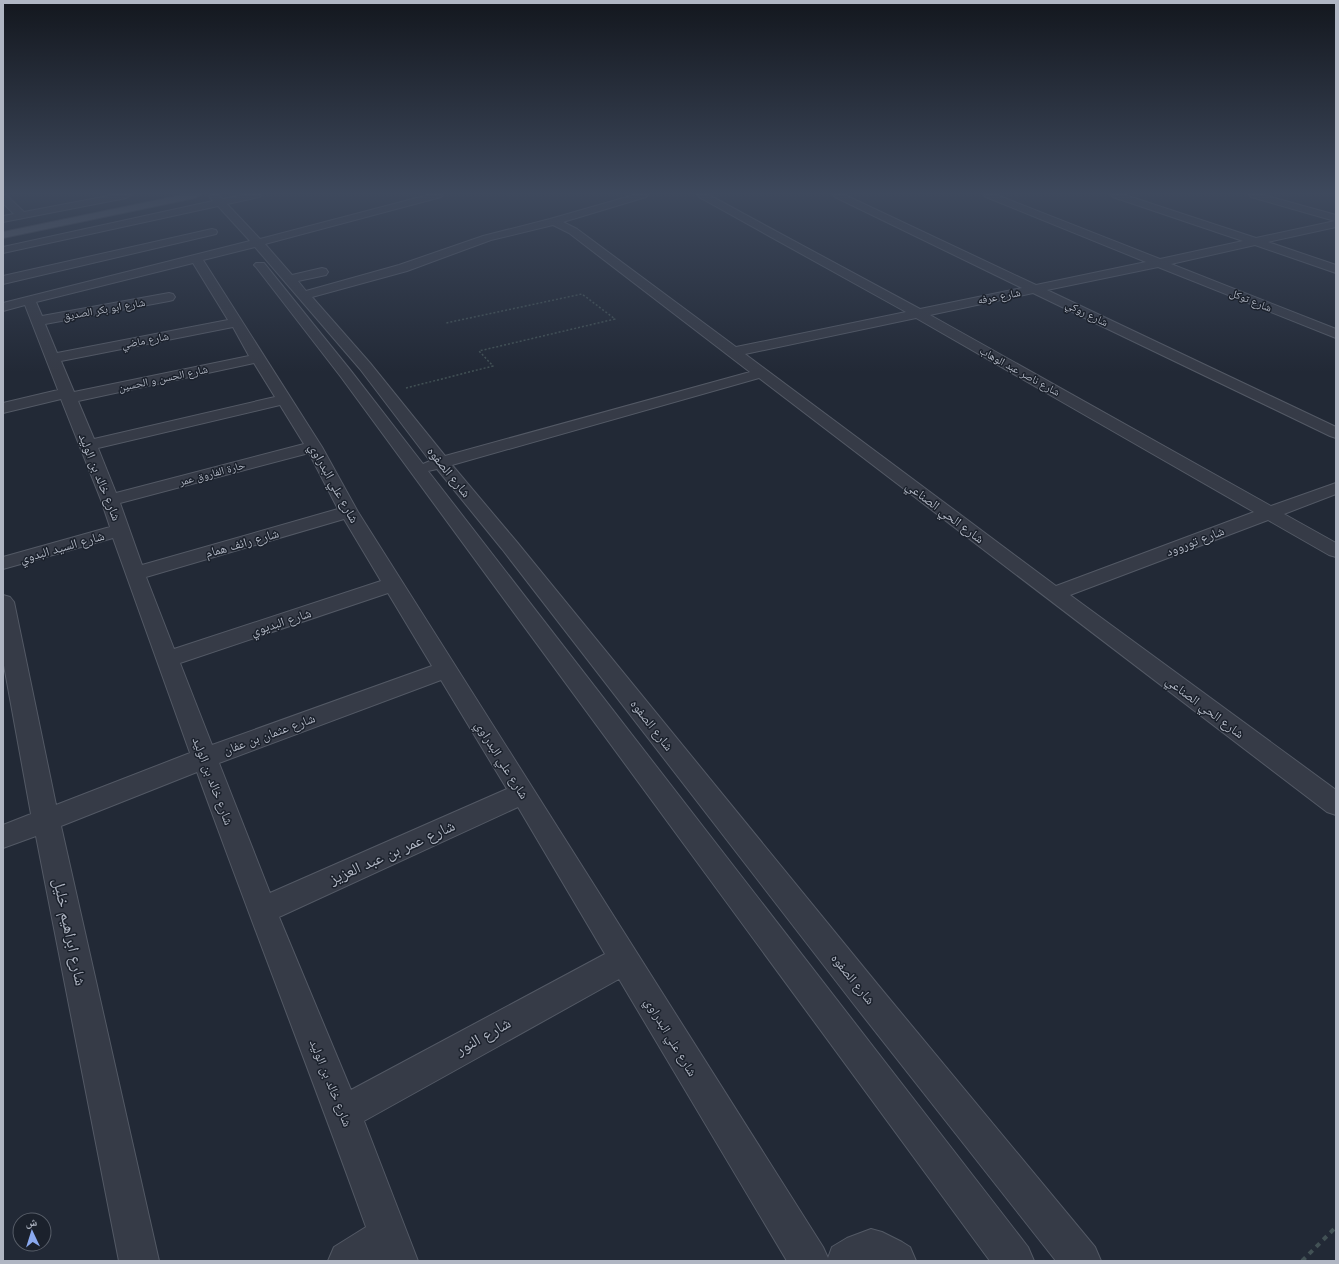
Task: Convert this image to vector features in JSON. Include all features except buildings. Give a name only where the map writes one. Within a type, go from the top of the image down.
[{"type":"street","points":[[3,280],[117,254]]},
{"type":"street","points":[[158,254],[172,264]]},
{"type":"street","points":[[16,307],[196,258],[204,254]]},
{"type":"street","name":"شارع الصفوه","points":[[243,254],[346,374],[1014,1261]]},
{"type":"street","name":"شارع الصفوه","points":[[250,254],[297,287],[387,393],[441,463],[509,545],[862,990],[1081,1261]]},
{"type":"street","points":[[297,287],[403,268],[441,254]]},
{"type":"street","name":"شارع الحي الصناعي","points":[[603,254],[1054,594],[1336,804]]},
{"type":"street","name":"شارع ناصر عبد الوهاب","points":[[809,254],[917,313],[1336,551]]},
{"type":"street","name":"شارع روكي","points":[[962,254],[1336,433]]},
{"type":"street","name":"شارع توكل","points":[[1134,254],[1336,334]]},
{"type":"street","name":"شارع عرفه","points":[[732,352],[1203,254]]},
{"type":"street","points":[[1292,254],[1336,269]]},
{"type":"street","name":"شارع علي البدراوي","points":[[196,258],[216,286],[258,358],[314,447],[349,512],[447,669],[809,1261]]},
{"type":"street","points":[[297,287],[322,272]]},
{"type":"street","name":"شارع ابو بكر الصديق","points":[[16,307],[169,297]]},
{"type":"street","name":"شارع خالد بن الوليد","points":[[16,307],[53,358],[87,446],[110,500],[135,574],[204,758],[262,911],[343,1113],[393,1248]]},
{"type":"street","name":"شارع ماضي","points":[[53,358],[237,322]]},
{"type":"street","name":"شارع الحسن و الحسين","points":[[3,408],[258,358]]},
{"type":"street","points":[[417,470],[762,373]]},
{"type":"street","points":[[87,446],[284,400]]},
{"type":"street","name":"حارة الفاروق عمر","points":[[110,500],[314,447]]},
{"type":"street","name":"شارع توروود","points":[[1054,594],[1336,488]]},
{"type":"street","name":"شارع رائف همام","points":[[135,574],[349,512]]},
{"type":"street","name":"شارع السيد البدوي","points":[[3,563],[121,530]]},
{"type":"street","name":"شارع البديوي","points":[[167,659],[394,584]]},
{"type":"street","name":"شارع ابراهيم خليل","points":[[3,602],[46,820],[139,1261]]},
{"type":"street","name":"شارع عثمان بن عفان","points":[[3,837],[204,758],[447,669]]},
{"type":"street","name":"شارع عمر بن عبد العزيز","points":[[262,911],[523,793]]},
{"type":"street","name":"شارع النور","points":[[343,1113],[624,960]]},
{"type":"street","points":[[348,1261],[393,1248]]},
{"type":"street","points":[[846,1261],[863,1250],[875,1249],[896,1261]]},
{"type":"path","points":[[387,393],[493,366],[478,351],[615,319],[582,294],[446,323]]},
{"type":"path","points":[[1302,1261],[1336,1227]]}]
